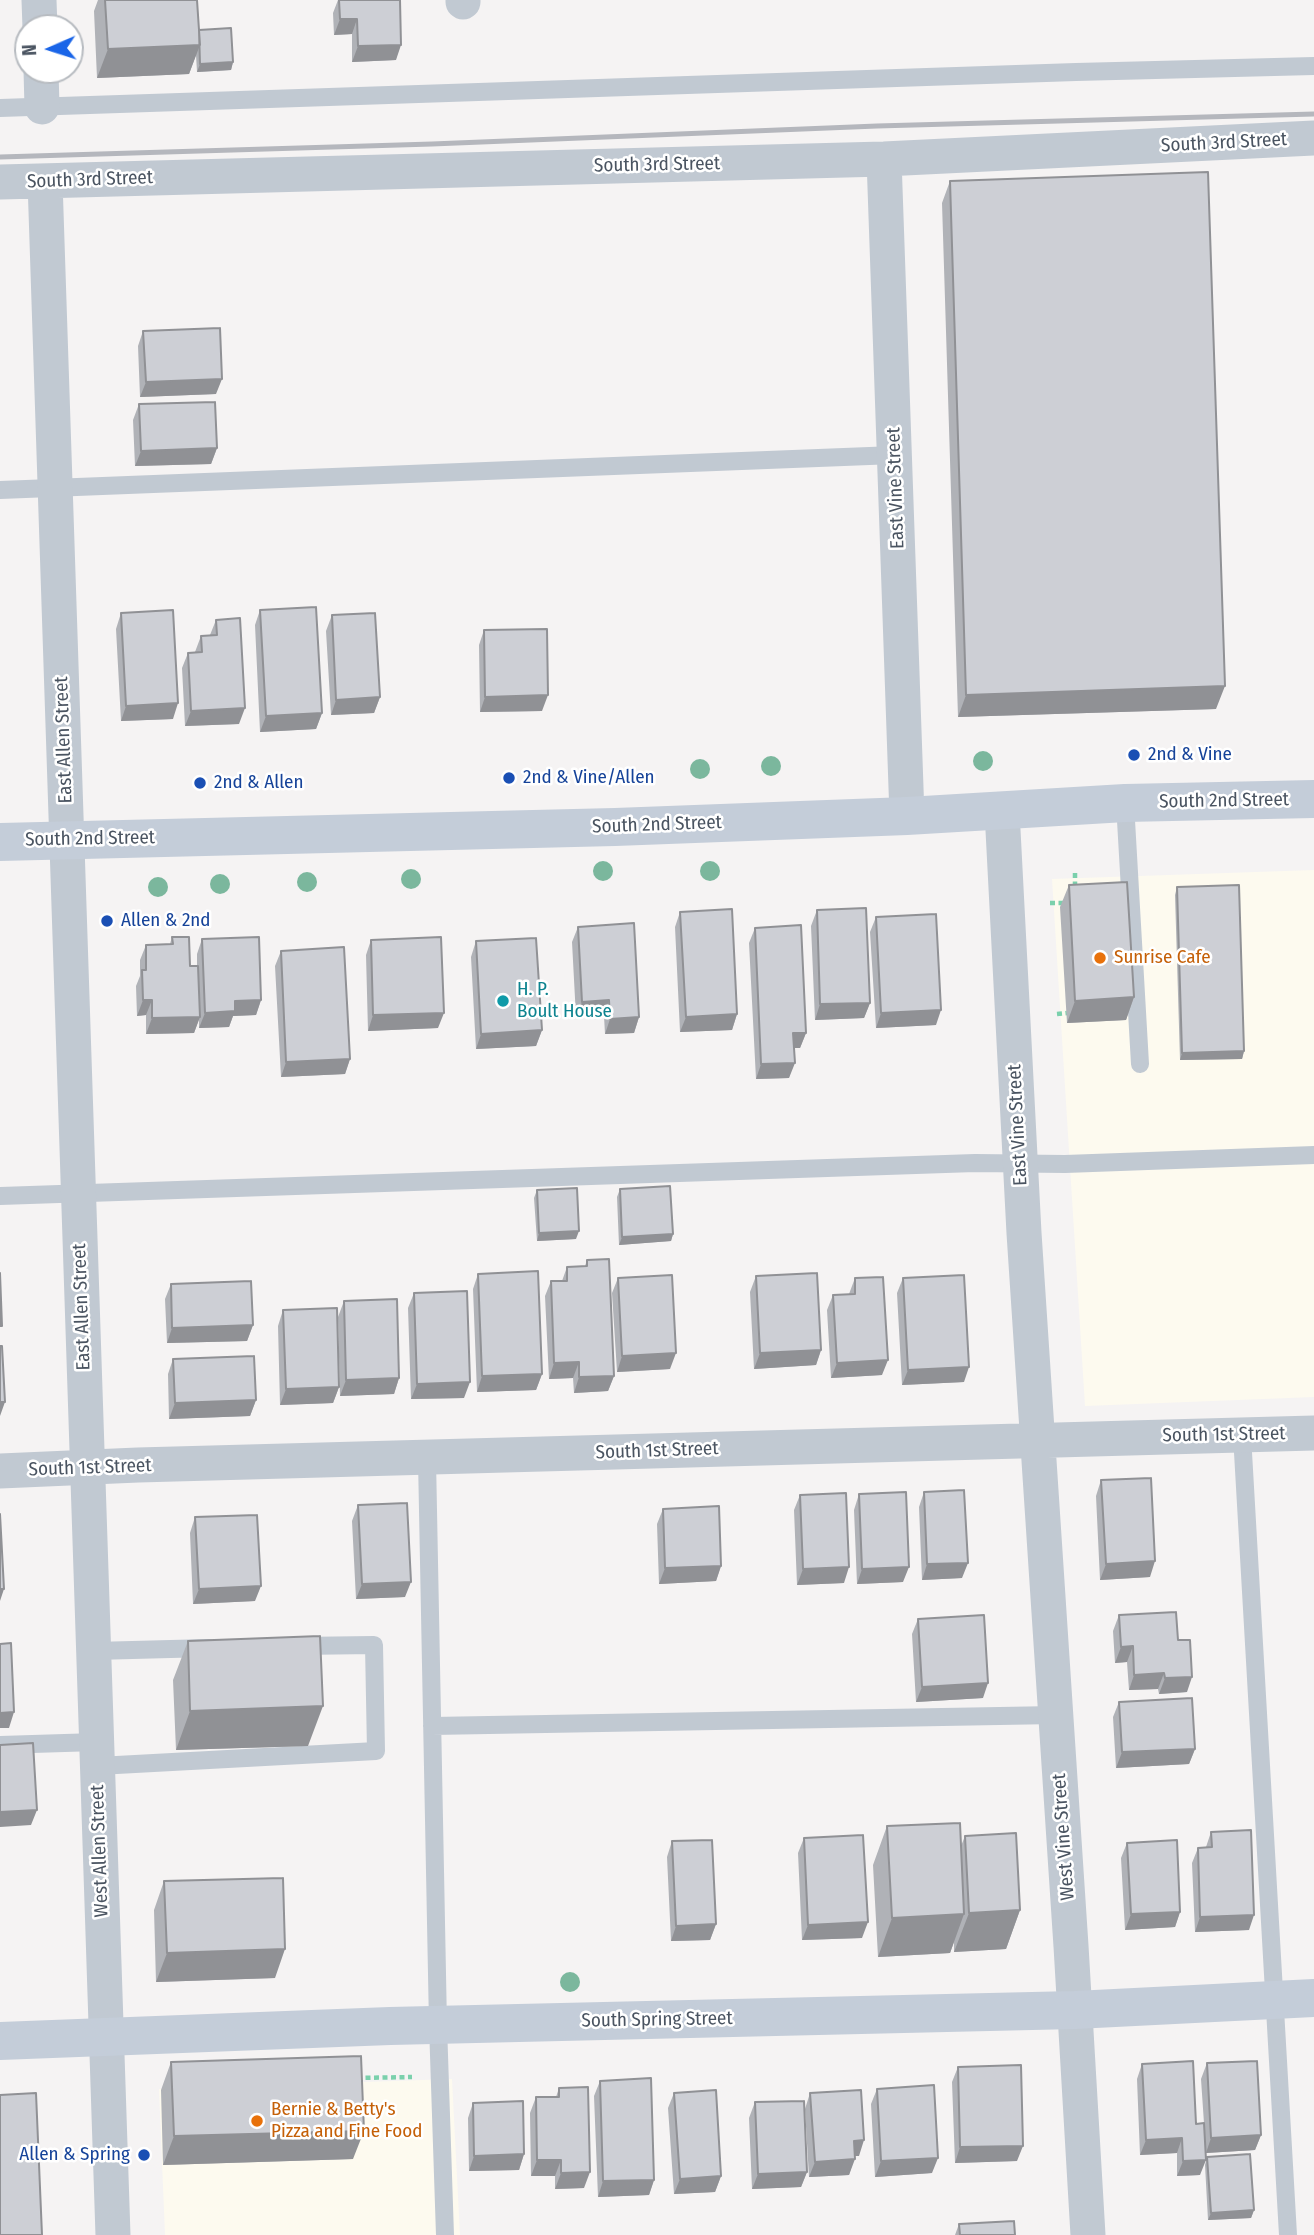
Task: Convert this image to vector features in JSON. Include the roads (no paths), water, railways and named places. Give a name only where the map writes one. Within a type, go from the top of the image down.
[{"type":"street","points":[[41,84],[42,107]]},
{"type":"street","name":"South 3rd Street","points":[[0,182],[884,159],[1314,138]]},
{"type":"street","name":"East Vine Street","points":[[884,159],[907,816]]},
{"type":"street","name":"East Allen Street","points":[[45,181],[87,1467]]},
{"type":"street","name":"South 2nd Street","points":[[0,842],[251,838],[907,816],[1125,803],[1314,799]]},
{"type":"street","name":"East Vine Street","points":[[1002,811],[1037,1440]]},
{"type":"street","name":"South 1st Street","points":[[0,1471],[1314,1433]]},
{"type":"street","name":"West Vine Street","points":[[1037,1440],[1088,2235]]},
{"type":"street","name":"West Allen Street","points":[[87,1467],[113,2235]]},
{"type":"street","name":"South Spring Street","points":[[0,2041],[438,2025],[1075,2010],[1314,1998]]},
{"type":"lane","points":[[0,108],[1314,66]]},
{"type":"lane","points":[[0,490],[895,455]]},
{"type":"lane","points":[[1125,803],[1140,1064]]},
{"type":"lane","points":[[0,1196],[1314,1155]]},
{"type":"lane","points":[[1242,1435],[1289,2235]]},
{"type":"lane","points":[[427,1459],[438,2025],[445,2235]]},
{"type":"lane","points":[[0,1745],[97,1754],[376,1751],[374,1645],[285,1646]]},
{"type":"lane","points":[[94,1651],[221,1647]]},
{"type":"lane","points":[[432,1726],[1056,1716]]},
{"type":"railway","points":[[0,157],[432,144],[877,126],[1314,114]]},
{"type":"place","name":"2nd & Vine","points":[[1134,755]]},
{"type":"place","name":"2nd & Vine/Allen","points":[[509,778]]},
{"type":"place","name":"2nd & Allen","points":[[200,783]]},
{"type":"place","name":"Allen & 2nd","points":[[107,921]]},
{"type":"place","name":"Sunrise Cafe","points":[[1100,958]]},
{"type":"place","name":"H. P. Boult House","points":[[503,1001]]},
{"type":"place","name":"Bernie & Betty's Pizza and Fine Food","points":[[257,2121]]},
{"type":"place","name":"Allen & Spring","points":[[144,2155]]}]
